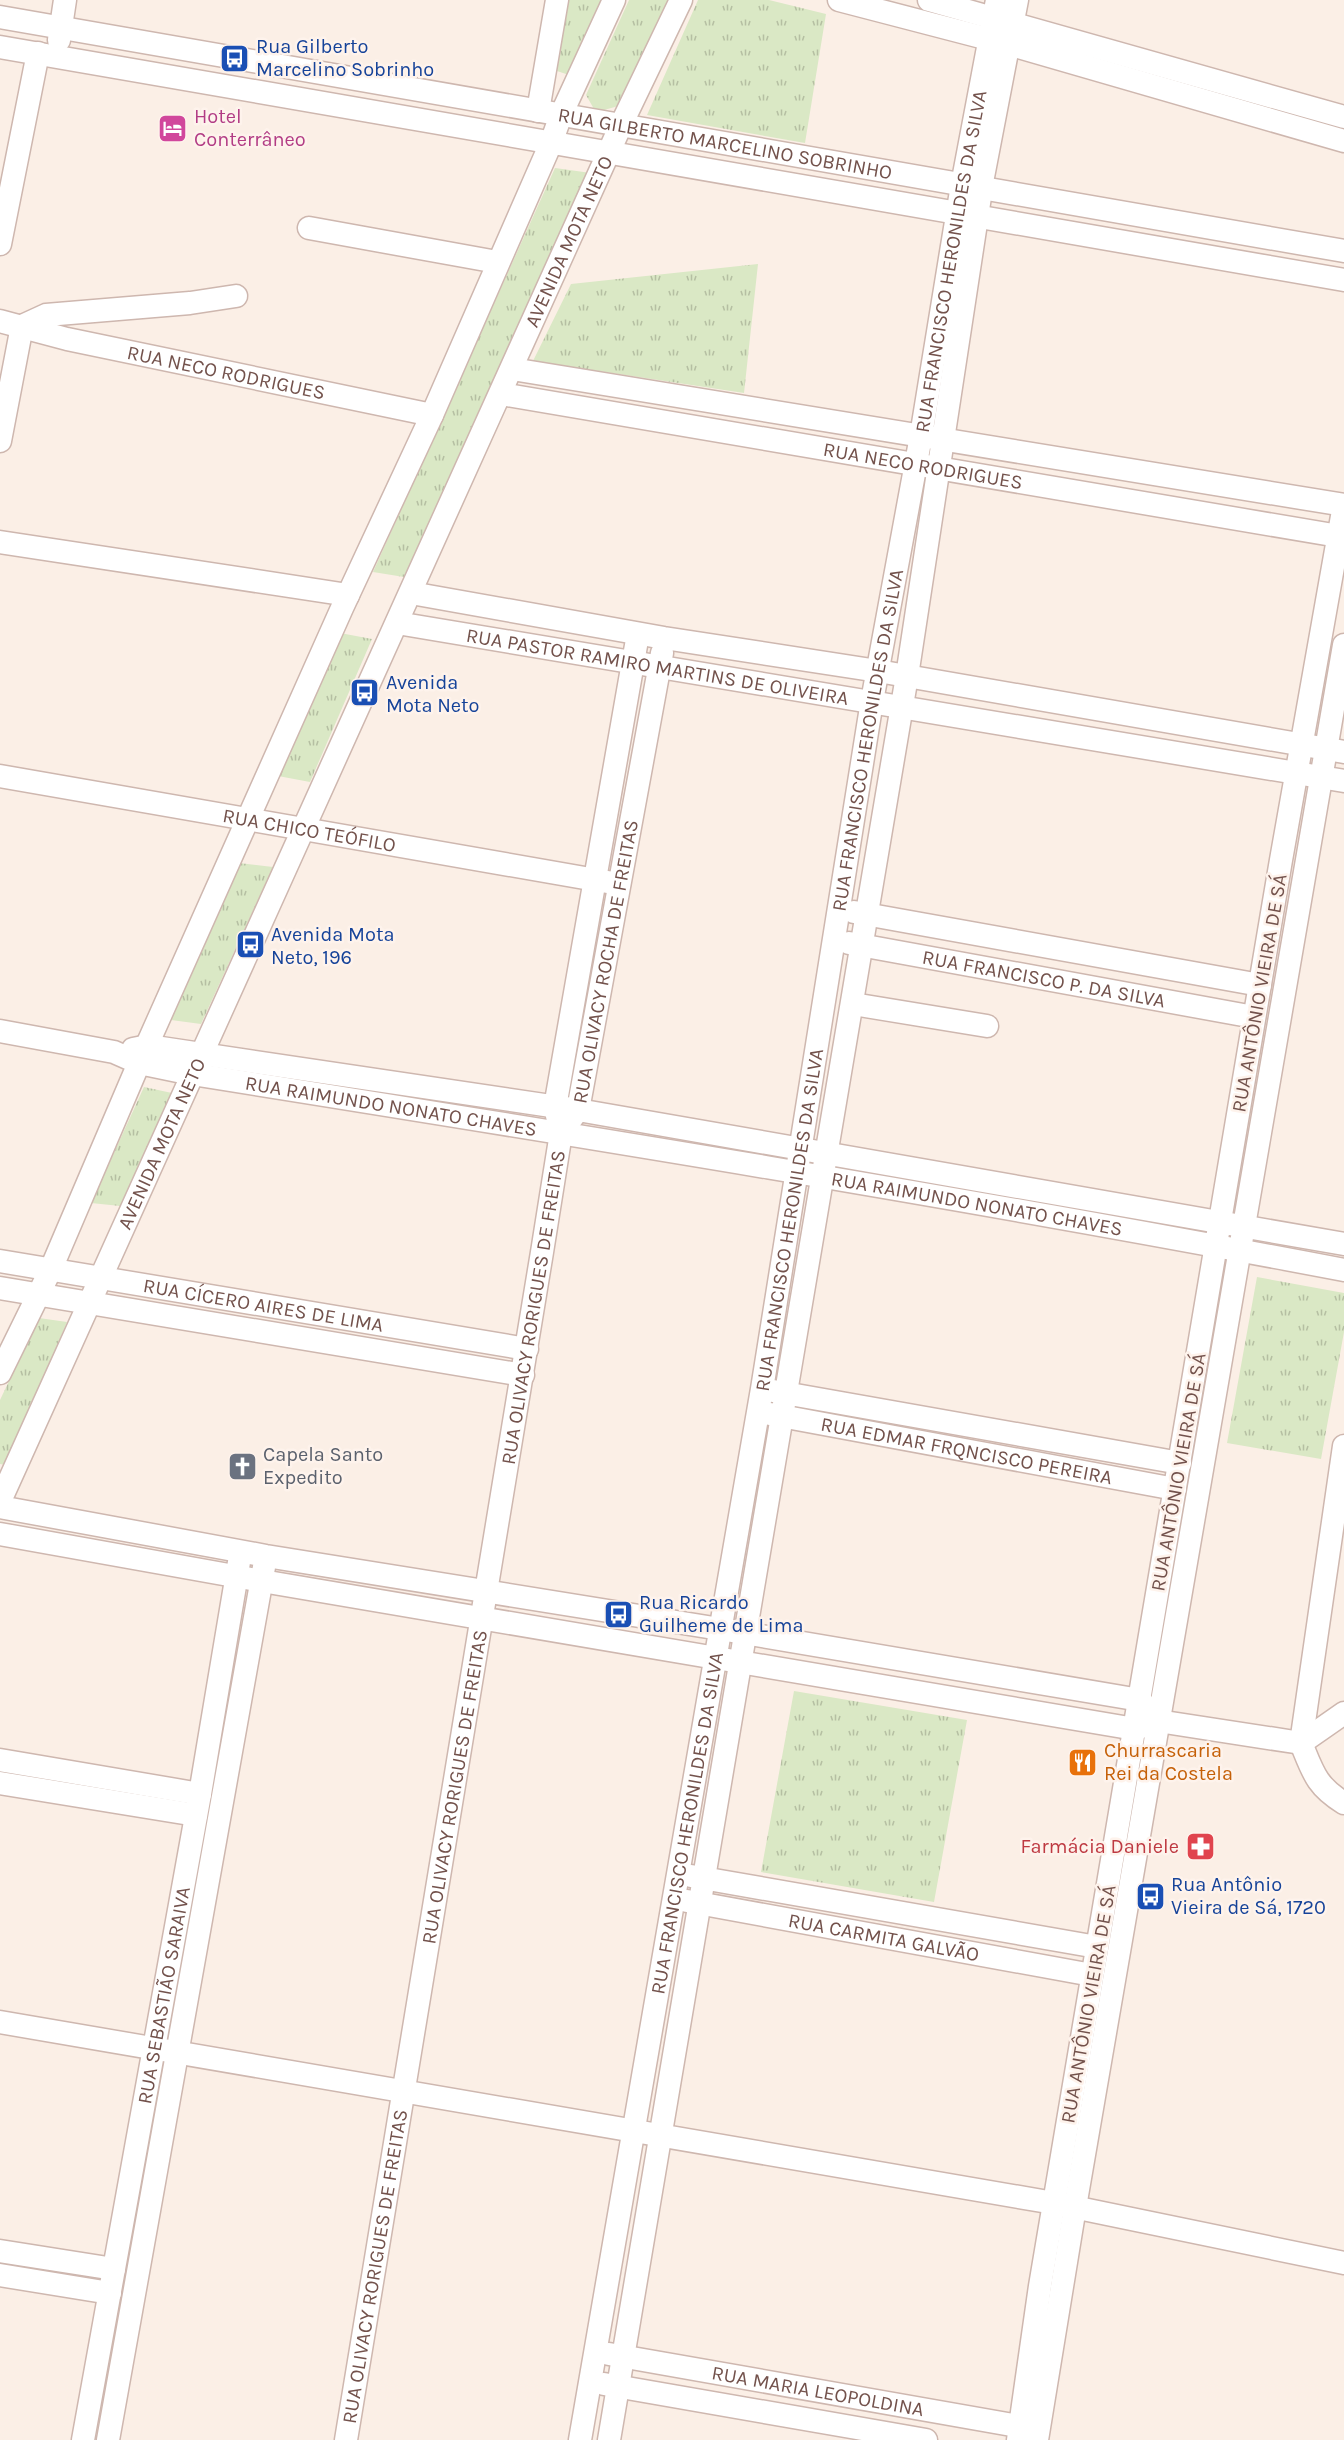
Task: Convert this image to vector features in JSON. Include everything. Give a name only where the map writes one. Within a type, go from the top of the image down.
[{"type":"street","points":[[0,244],[47,55],[61,28],[65,0]]},
{"type":"street","points":[[538,111],[557,0]]},
{"type":"street","points":[[0,1373],[51,1269],[248,819],[432,415],[551,143],[561,115],[614,0]]},
{"type":"street","name":"AVENIDA MOTA NETO","points":[[0,1501],[621,125],[681,0]]},
{"type":"street","points":[[839,0],[1000,24],[1150,62],[1344,117]]},
{"type":"street","points":[[929,0],[1000,24],[1145,85],[1344,141]]},
{"type":"street","name":"RUA FRANCISCO HERONILDES DA SILVA","points":[[580,2440],[762,1389],[872,701],[915,464],[967,215],[1000,24],[1017,0]]},
{"type":"street","name":"RUA GILBERTO MARCELINO SOBRINHO","points":[[0,17],[1344,251]]},
{"type":"street","name":"RUA GILBERTO MARCELINO SOBRINHO","points":[[0,47],[1344,280]]},
{"type":"street","points":[[1145,85],[1150,62]]},
{"type":"street","name":"RUA FRANCISCO HERONILDES DA SILVA","points":[[609,2440],[907,676],[944,440],[967,215]]},
{"type":"street","points":[[309,228],[497,262]]},
{"type":"street","points":[[0,441],[11,323],[46,315],[236,297]]},
{"type":"street","name":"RUA NECO RODRIGUES","points":[[11,323],[67,339],[432,415]]},
{"type":"street","name":"RUA NECO RODRIGUES","points":[[512,369],[1344,505]]},
{"type":"street","name":"RUA NECO RODRIGUES","points":[[501,394],[1341,536]]},
{"type":"street","points":[[1168,507],[1172,477]]},
{"type":"street","name":"RUA ANTÔNIO VIEIRA DE SÁ","points":[[1028,2434],[1064,2205],[1092,1975],[1301,744],[1341,536],[1344,505]]},
{"type":"street","points":[[0,542],[348,596]]},
{"type":"street","name":"RUA PASTOR RAMIRO MARTINS DE OLIVEIRA","points":[[411,593],[638,634],[878,671],[1335,750]]},
{"type":"street","name":"RUA PASTOR RAMIRO MARTINS DE OLIVEIRA","points":[[397,623],[1297,771],[1344,781]]},
{"type":"street","name":"RUA OLIVACY ROCHA DE FREITAS","points":[[561,1133],[555,1107],[638,634]]},
{"type":"street","name":"RUA OLIVACY ROCHA DE FREITAS","points":[[561,1133],[578,1110],[664,638]]},
{"type":"street","name":"RUA ANTÔNIO VIEIRA DE SÁ","points":[[1064,2205],[1158,1721],[1322,776],[1335,750],[1344,645]]},
{"type":"street","name":"RUA CHICO TEÓFILO","points":[[0,776],[619,884]]},
{"type":"street","points":[[607,810],[632,815]]},
{"type":"street","name":"RUA FRANCISCO P. DA SILVA","points":[[838,909],[1260,985]]},
{"type":"street","name":"RUA FRANCISCO P. DA SILVA","points":[[833,940],[1254,1017]]},
{"type":"street","points":[[853,1004],[987,1026]]},
{"type":"street","name":"RUA RAIMUNDO NONATO CHAVES","points":[[0,1031],[114,1052],[197,1064],[388,1105],[795,1173],[1344,1270]]},
{"type":"street","name":"RUA RAIMUNDO NONATO CHAVES","points":[[197,1064],[391,1083],[578,1110],[1344,1244]]},
{"type":"street","points":[[388,1105],[391,1083]]},
{"type":"street","name":"RUA OLIVACY RORIGUES DE FREITAS","points":[[346,2440],[484,1618],[561,1133]]},
{"type":"street","name":"RUA CÍCERO AIRES DE LIMA","points":[[0,1261],[527,1349]]},
{"type":"street","name":"RUA CÍCERO AIRES DE LIMA","points":[[0,1288],[523,1375]]},
{"type":"street","points":[[281,1336],[288,1309]]},
{"type":"street","name":"RUA EDMAR FRQNCISCO PEREIRA","points":[[762,1389],[1180,1463]]},
{"type":"street","name":"RUA EDMAR FRQNCISCO PEREIRA","points":[[757,1412],[1175,1489]]},
{"type":"street","points":[[989,1455],[994,1430]]},
{"type":"street","points":[[1344,1446],[1302,1743],[1315,1779],[1329,1794],[1344,1803]]},
{"type":"street","points":[[0,1507],[241,1552],[746,1633],[1140,1700],[1158,1721]]},
{"type":"street","points":[[0,1534],[262,1581],[1135,1729],[1158,1721],[1302,1743],[1344,1713]]},
{"type":"street","name":"RUA SEBASTIÃO SARAIVA","points":[[83,2440],[198,1805],[241,1552]]},
{"type":"street","name":"RUA SEBASTIÃO SARAIVA","points":[[108,2440],[266,1556]]},
{"type":"street","points":[[311,1589],[315,1564]]},
{"type":"street","points":[[1327,1565],[1344,1583]]},
{"type":"street","points":[[0,1760],[198,1805]]},
{"type":"street","points":[[0,1783],[198,1805]]},
{"type":"street","name":"RUA CARMITA GALVÃO","points":[[679,1874],[1097,1947]]},
{"type":"street","name":"RUA CARMITA GALVÃO","points":[[674,1899],[1092,1975]]},
{"type":"street","points":[[0,2022],[1064,2205],[1344,2263]]},
{"type":"street","points":[[651,2036],[676,2042]]},
{"type":"street","points":[[122,2226],[145,2230]]},
{"type":"street","points":[[0,2251],[114,2269]]},
{"type":"street","points":[[0,2275],[110,2293]]},
{"type":"street","name":"RUA MARIA LEOPOLDINA","points":[[596,2352],[748,2378],[1028,2434]]},
{"type":"street","points":[[744,2409],[748,2378]]},
{"type":"street","name":"RUA MARIA LEOPOLDINA","points":[[590,2382],[926,2440]]},
{"type":"green space","points":[[568,0],[602,0],[569,75],[557,71]]},
{"type":"green space","points":[[629,0],[669,0],[622,105],[604,110],[594,109],[586,95]]},
{"type":"green space","points":[[698,0],[769,0],[826,14],[805,143],[647,115]]},
{"type":"green space","points":[[555,168],[591,173],[404,577],[373,572]]},
{"type":"green space","points":[[758,264],[744,393],[533,361],[571,284]]},
{"type":"green space","points":[[340,633],[372,639],[310,782],[278,776]]},
{"type":"green space","points":[[239,863],[273,867],[201,1024],[171,1020]]},
{"type":"green space","points":[[144,1087],[172,1093],[120,1206],[91,1203]]},
{"type":"green space","points":[[1257,1277],[1344,1293],[1344,1332],[1321,1459],[1227,1443]]},
{"type":"green space","points":[[39,1318],[67,1322],[6,1465],[0,1464],[0,1400]]},
{"type":"green space","points":[[794,1691],[967,1720],[934,1902],[761,1872]]},
{"type":"place","name":"Rua Gilberto Marcelino Sobrinho","points":[[235,58]]},
{"type":"place","name":"Hotel Conterrâneo","points":[[173,128]]},
{"type":"place","name":"Avenida Mota Neto","points":[[365,693]]},
{"type":"place","name":"Avenida Mota Neto, 196","points":[[250,945]]},
{"type":"place","name":"Capela Santo Expedito","points":[[242,1466]]},
{"type":"place","name":"Rua Ricardo Guilheme de Lima","points":[[618,1614]]},
{"type":"place","name":"Churrascaria Rei da Costela","points":[[1083,1762]]},
{"type":"place","name":"Farmácia Daniele","points":[[1200,1846]]},
{"type":"place","name":"Rua Antônio Vieira de Sá, 1720","points":[[1150,1896]]}]
